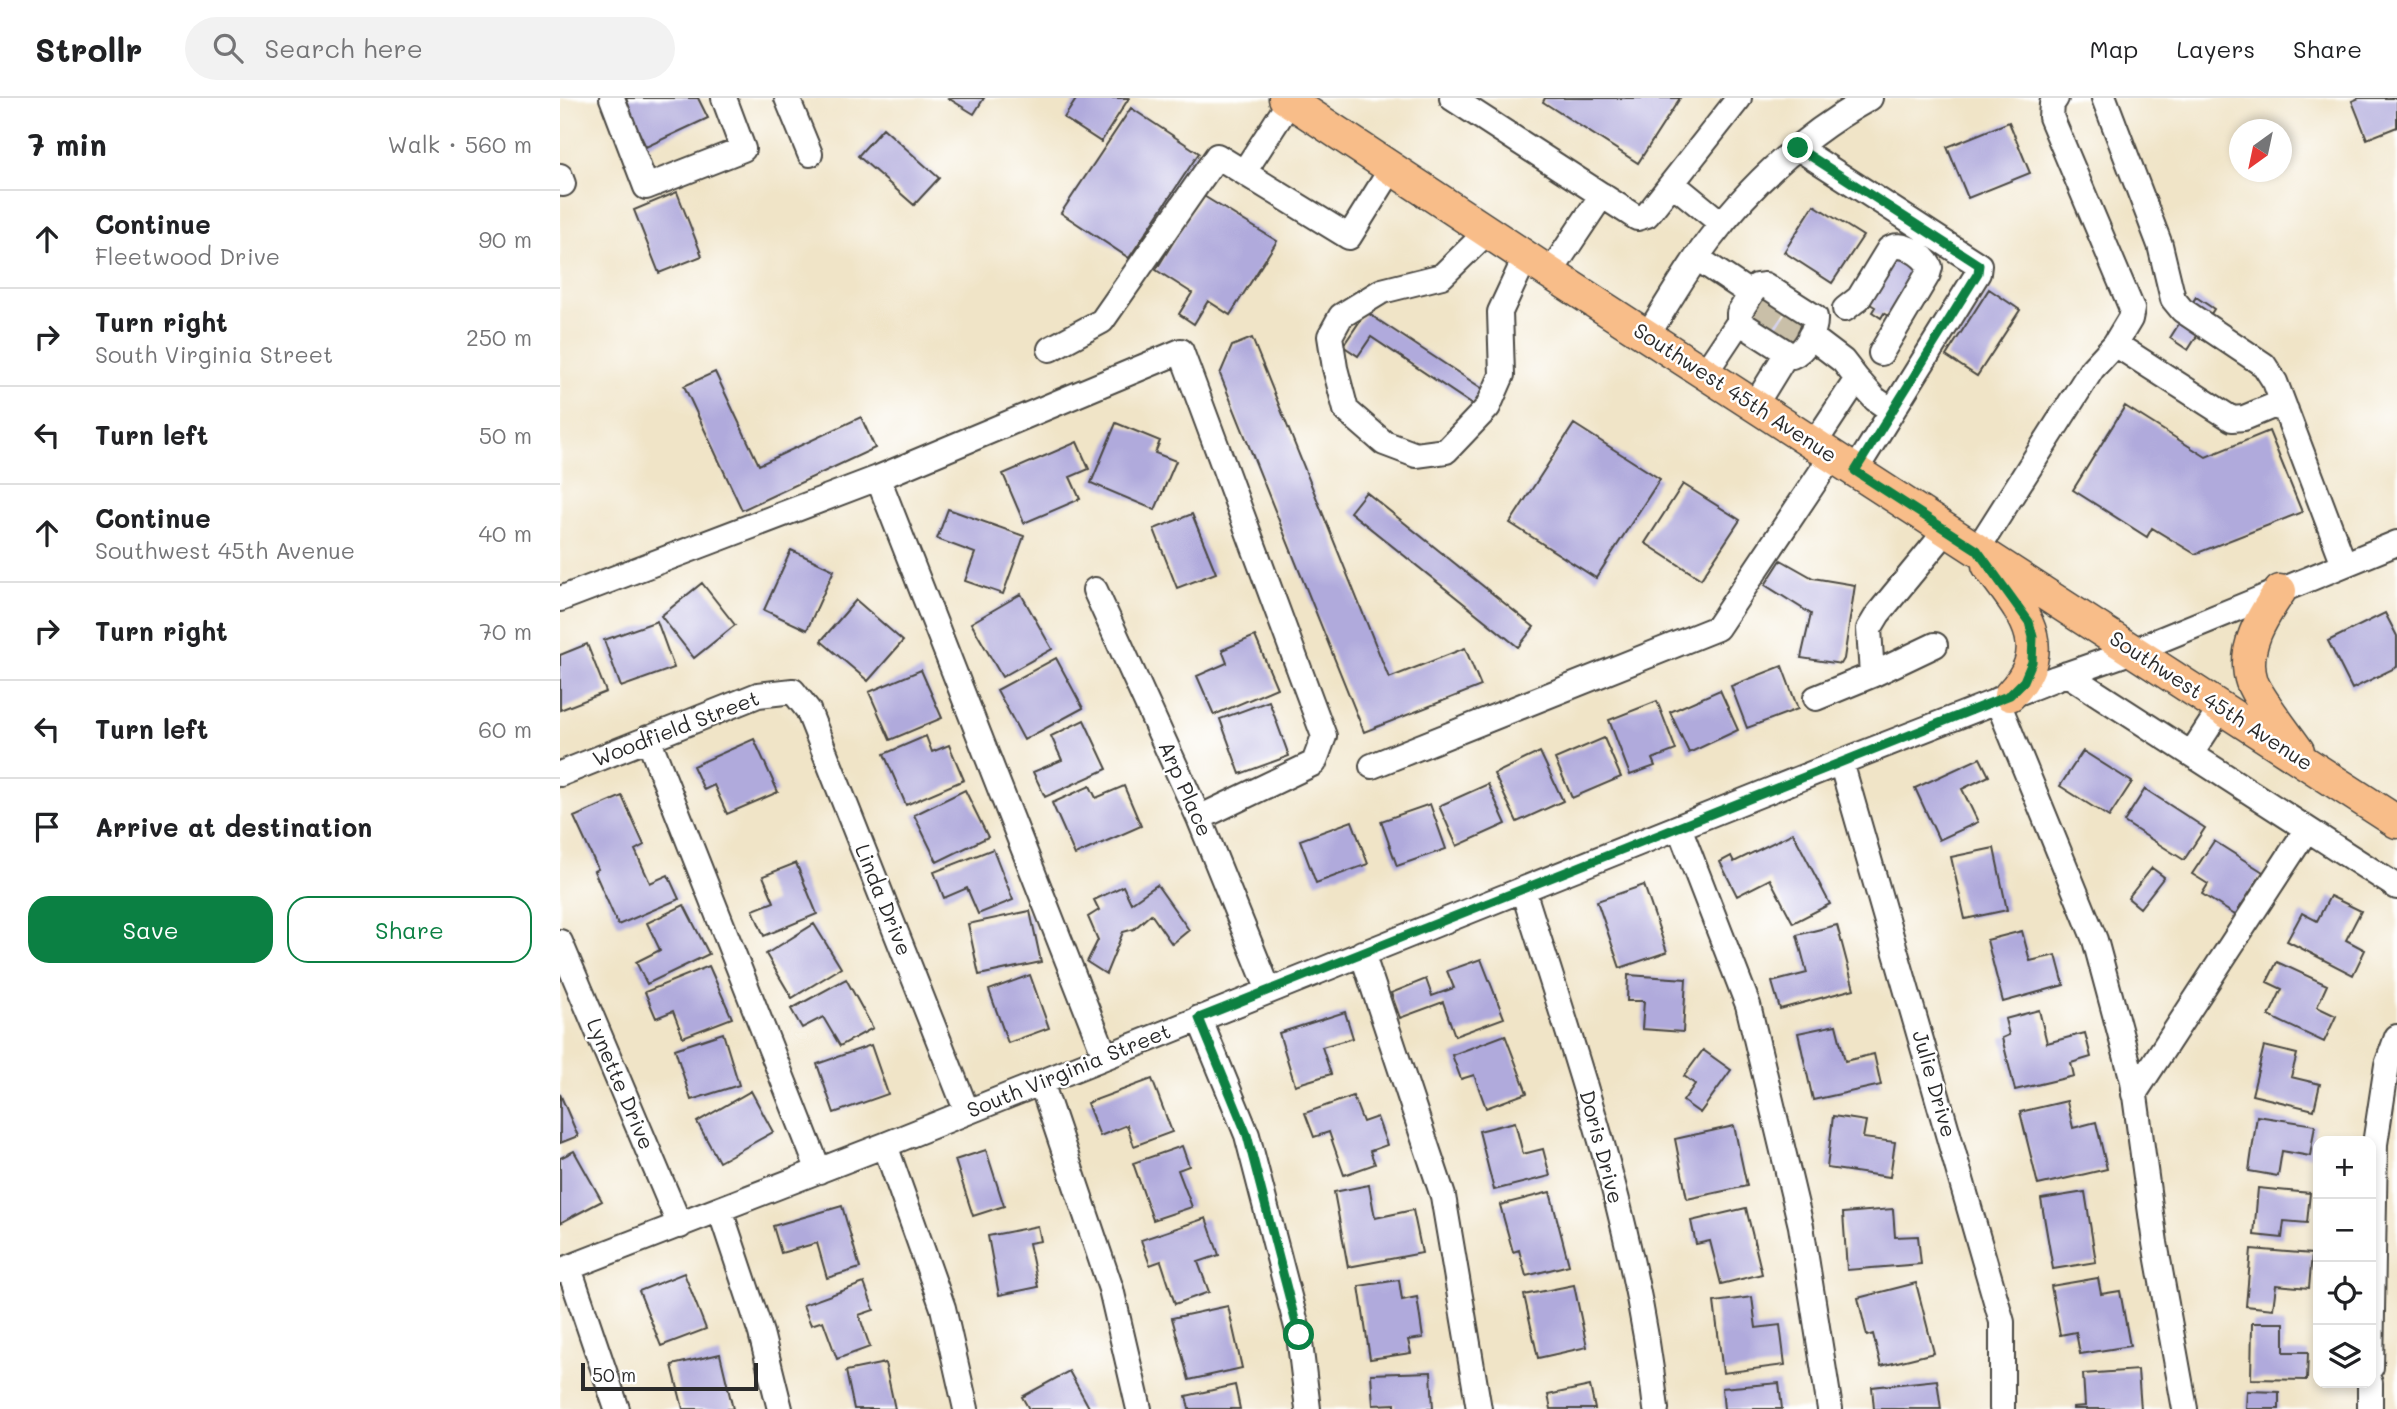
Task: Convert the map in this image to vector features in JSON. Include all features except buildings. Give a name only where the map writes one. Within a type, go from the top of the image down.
[{"type":"main road","name":"Southwest 45th Avenue","points":[[1299,102],[1392,168],[1538,265],[2397,822]]},
{"type":"main road","points":[[1977,550],[2029,622],[2033,637],[2032,662],[2024,681],[2004,698]]},
{"type":"main road","points":[[2280,591],[2261,618],[2248,657],[2252,683],[2306,763]]},
{"type":"street","points":[[612,98],[646,187],[744,149],[723,98]]},
{"type":"street","points":[[1452,98],[1637,218],[1647,215],[1739,98]]},
{"type":"street","points":[[1647,336],[1722,224],[1767,174],[1828,125],[1870,98]]},
{"type":"street","points":[[1977,550],[2092,369],[2115,344],[2130,319],[2132,309],[2051,117],[2052,104],[2056,98]]},
{"type":"street","points":[[2104,98],[2160,245],[2173,299],[2182,310],[2264,365],[2275,382],[2344,564]]},
{"type":"street","points":[[788,99],[810,154]]},
{"type":"street","points":[[1244,172],[1299,102]]},
{"type":"street","points":[[1372,766],[1717,628],[1834,457],[1892,411],[1978,273],[1979,265],[1798,148]]},
{"type":"street","points":[[1050,349],[1102,321],[1217,156],[1349,237],[1392,168]]},
{"type":"street","points":[[1672,183],[1722,224]]},
{"type":"street","points":[[1488,231],[1442,276],[1382,291],[1341,316],[1331,336],[1335,368],[1346,410],[1384,443],[1416,455],[1446,451],[1488,407],[1502,375],[1500,312],[1538,265],[1602,195]]},
{"type":"street","points":[[1844,309],[1859,298],[1894,245],[1902,245],[1927,261],[1930,267],[1928,274],[1881,353]]},
{"type":"street","points":[[1697,258],[1751,294],[1757,286],[1765,285],[1762,316],[1705,373]]},
{"type":"street","points":[[1938,338],[1945,340],[1951,337],[1988,280],[1997,276]]},
{"type":"street","points":[[1762,316],[1843,361],[1875,399],[1892,411]]},
{"type":"street","points":[[1762,316],[1793,334]]},
{"type":"street","points":[[1755,405],[1793,334]]},
{"type":"street","points":[[2115,344],[2232,419],[2244,418],[2273,406],[2286,410]]},
{"type":"street","points":[[560,599],[878,478],[1181,351],[1324,736],[1314,762],[1199,818]]},
{"type":"street","points":[[1834,457],[1857,379]]},
{"type":"street","points":[[878,478],[1105,1056]]},
{"type":"street","points":[[1872,675],[1870,629],[1947,530]]},
{"type":"street","name":"South Virginia Street","points":[[564,1270],[819,1171],[1841,762],[2133,651],[2397,543]]},
{"type":"street","name":"Arp Place","points":[[1095,590],[1199,818],[1269,991]]},
{"type":"street","points":[[1816,698],[1935,645]]},
{"type":"street","points":[[2067,674],[2397,887]]},
{"type":"street","name":"Woodfield Street","points":[[560,774],[758,695],[793,691]]},
{"type":"street","name":"Linda Drive","points":[[793,691],[808,710],[967,1112]]},
{"type":"street","points":[[2004,698],[2095,940],[2134,1094],[2155,1242],[2185,1409]]},
{"type":"street","points":[[2191,754],[2221,708]]},
{"type":"street","points":[[648,738],[819,1171]]},
{"type":"street","name":"Julie Drive","points":[[1841,762],[2002,1322],[2002,1409]]},
{"type":"street","points":[[1679,827],[1748,1005],[1801,1226],[1830,1409]]},
{"type":"street","points":[[2134,1094],[2307,829]]},
{"type":"street","name":"Doris Drive","points":[[1523,890],[1605,1150],[1649,1349],[1656,1409]]},
{"type":"street","name":"Lynette Drive","points":[[560,942],[680,1226]]},
{"type":"street","points":[[1362,953],[1443,1196],[1479,1409]]},
{"type":"street","points":[[1199,1018],[1247,1135],[1299,1335],[1308,1409]]},
{"type":"street","points":[[2372,1325],[2375,1144],[2388,1065],[2397,1037]]},
{"type":"street","points":[[1041,1082],[1111,1289],[1139,1409]]},
{"type":"street","points":[[884,1145],[943,1308],[967,1409]]},
{"type":"street","points":[[720,1210],[761,1333],[780,1409]]},
{"type":"street","points":[[564,1270],[617,1409]]},
{"type":"street","points":[[2370,1388],[2370,1409]]},
{"type":"tunnel","points":[[1761,324],[1774,306]]},
{"type":"tunnel","points":[[1784,339],[1796,320]]},
{"type":"route","points":[[1299,1335],[1247,1135],[1199,1018],[2010,695],[2024,681],[2032,662],[2033,637],[2029,622],[1977,550],[1855,471],[1978,273],[1979,265],[1798,148]]}]
